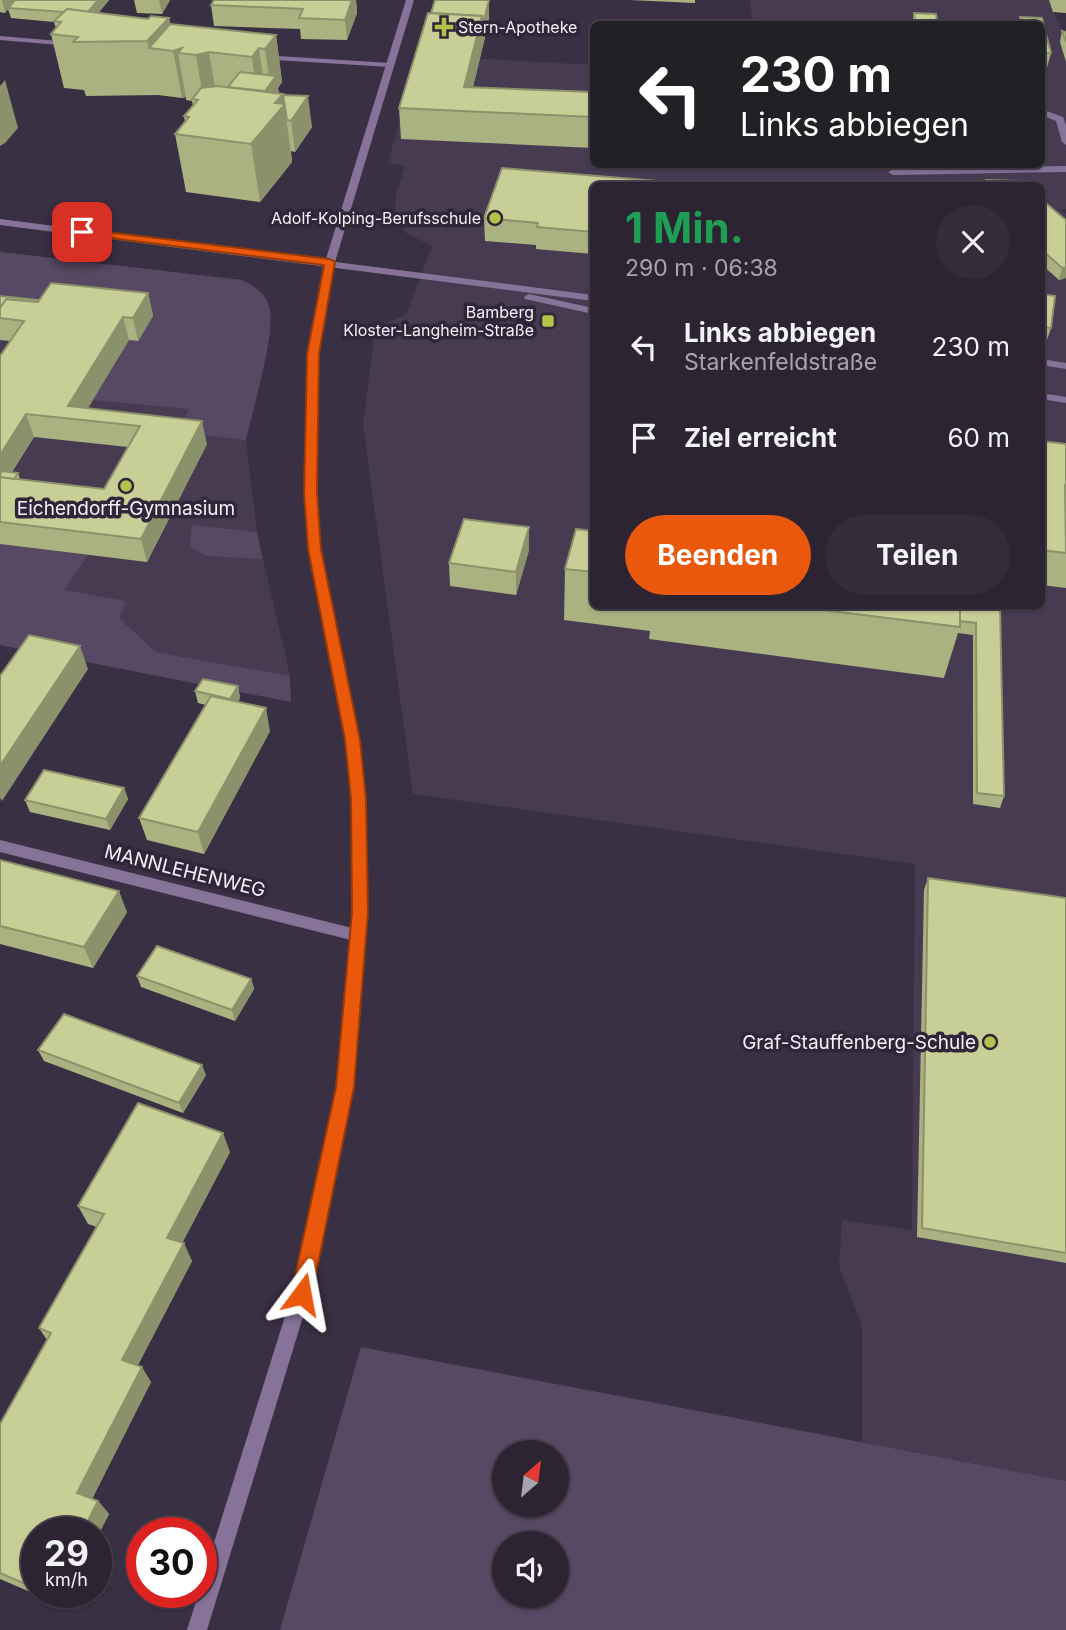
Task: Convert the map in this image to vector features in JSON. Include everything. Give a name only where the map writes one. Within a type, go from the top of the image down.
[{"type":"street","points":[[197,1630],[302,1294],[345,1087],[359,936],[361,863],[354,752],[315,549],[310,492],[313,354],[330,262],[410,0]]},
{"type":"street","points":[[0,38],[86,45]]},
{"type":"street","points":[[256,56],[390,65]]},
{"type":"street","points":[[1045,113],[1060,118],[1066,142]]},
{"type":"street","points":[[893,172],[1066,169]]},
{"type":"street","points":[[0,222],[330,262],[590,298]]},
{"type":"street","points":[[463,281],[590,310]]},
{"type":"street","points":[[1045,363],[1066,366]]},
{"type":"street","points":[[1045,397],[1066,400]]},
{"type":"street","name":"MANNLEHENWEG","points":[[0,846],[359,936]]},
{"type":"shaded area","name":"Graf-Stauffenberg-Schule","points":[[750,0],[1049,0],[1066,41],[1066,209],[1060,209],[1066,214],[1066,1481],[862,1442],[862,1325],[839,1266],[842,1220],[912,1230],[915,864],[413,794],[363,424],[374,338],[384,324],[406,315],[432,246],[406,233],[399,223],[395,212],[396,196],[405,166],[388,163],[418,55],[590,65],[590,168],[1045,168],[1045,21],[753,21]]},
{"type":"shaded area","name":"Eichendorff-Gymnasium","points":[[0,252],[242,280],[264,295],[270,311],[265,355],[246,440],[257,532],[290,676],[156,652],[119,618],[126,601],[0,579]]},
{"type":"shaded area","points":[[0,252],[242,280],[256,288],[269,305],[270,323],[266,356],[246,440],[178,432],[189,409],[93,400],[129,340],[138,341],[0,300]]},
{"type":"shaded area","points":[[192,525],[257,532],[262,559],[207,556],[190,547]]},
{"type":"shaded area","points":[[0,544],[88,555],[64,590],[126,601],[119,618],[156,652],[290,676],[291,702],[0,645]]},
{"type":"shaded area","points":[[361,1347],[1066,1481],[1066,1630],[280,1630]]},
{"type":"building","points":[[15,0],[98,0],[88,12],[67,9],[64,12],[8,8]]},
{"type":"building","points":[[214,0],[352,0],[345,20],[299,18],[303,9],[211,5]]},
{"type":"building","points":[[435,0],[489,0],[483,24],[482,16],[431,13]]},
{"type":"building","points":[[67,9],[148,19],[151,16],[169,18],[147,41],[73,42],[78,37],[51,34],[61,22],[54,21]]},
{"type":"building","points":[[428,13],[482,16],[464,87],[590,92],[590,117],[399,108]]},
{"type":"building","points":[[914,13],[936,14],[937,21],[915,21]]},
{"type":"building","points":[[1020,17],[1042,18],[1043,21],[1021,21]]},
{"type":"building","points":[[170,24],[276,35],[265,49],[259,48],[252,57],[209,52],[196,55],[178,53],[182,48],[173,51],[149,48]]},
{"type":"building","points":[[1045,30],[1051,53],[1045,53]]},
{"type":"building","points":[[240,72],[276,76],[265,91],[228,87]]},
{"type":"building","points":[[217,86],[283,94],[275,103],[285,104],[251,144],[175,134],[189,117],[184,116],[198,100],[192,99],[201,88]]},
{"type":"building","points":[[283,95],[308,96],[291,121],[287,120]]},
{"type":"building","points":[[502,168],[669,182],[590,182],[590,232],[537,227],[538,223],[484,218]]},
{"type":"building","points":[[987,180],[1022,182],[989,182]]},
{"type":"building","points":[[1045,202],[1066,220],[1066,267],[1062,268],[1045,253]]},
{"type":"building","points":[[51,283],[148,293],[133,318],[123,317],[68,406],[202,421],[141,539],[0,522],[0,477],[104,489],[140,426],[26,414],[0,455],[0,356],[24,321],[0,318],[0,308],[6,299],[38,302]]},
{"type":"building","points":[[1045,295],[1055,296],[1051,328],[1045,327]]},
{"type":"building","points":[[0,296],[39,300],[6,299],[0,308]]},
{"type":"building","points":[[1045,441],[1066,444],[1066,553],[1045,550]]},
{"type":"building","points":[[1,471],[18,473],[14,479],[0,477]]},
{"type":"building","points":[[464,519],[529,527],[516,572],[449,563]]},
{"type":"building","points":[[576,529],[590,531],[590,572],[565,569]]},
{"type":"building","points":[[815,609],[960,609],[960,627]]},
{"type":"building","points":[[960,609],[1000,609],[1004,796],[977,793],[976,623],[960,621]]},
{"type":"building","points":[[29,635],[80,646],[0,766],[0,676]]},
{"type":"building","points":[[203,679],[238,686],[230,699],[195,691]]},
{"type":"building","points":[[211,696],[266,708],[198,832],[139,818]]},
{"type":"building","points":[[44,770],[124,788],[106,819],[25,800]]},
{"type":"building","points":[[0,860],[119,891],[84,947],[0,926]]},
{"type":"building","points":[[928,878],[1066,898],[1066,1253],[922,1228]]},
{"type":"building","points":[[157,946],[251,979],[232,1010],[137,976]]},
{"type":"building","points":[[64,1014],[202,1065],[179,1103],[38,1050]]},
{"type":"building","points":[[138,1103],[223,1133],[167,1238],[184,1243],[122,1360],[142,1367],[77,1493],[98,1501],[90,1517],[21,1517],[21,1582],[0,1573],[0,1424],[51,1333],[39,1328],[104,1214],[78,1206]]},
{"type":"place","name":"Stern-Apotheke","points":[[444,27]]},
{"type":"place","name":"Adolf-Kolping-Berufsschule","points":[[495,218]]},
{"type":"place","name":"Bamberg Kloster-Langheim-Straße","points":[[548,321]]},
{"type":"place","name":"Eichendorff-Gymnasium","points":[[126,486]]},
{"type":"place","name":"Graf-Stauffenberg-Schule","points":[[990,1042]]},
{"type":"route","points":[[82,232],[330,262],[313,354],[310,492],[315,549],[352,740],[359,799],[360,912],[345,1087],[302,1294]]}]
